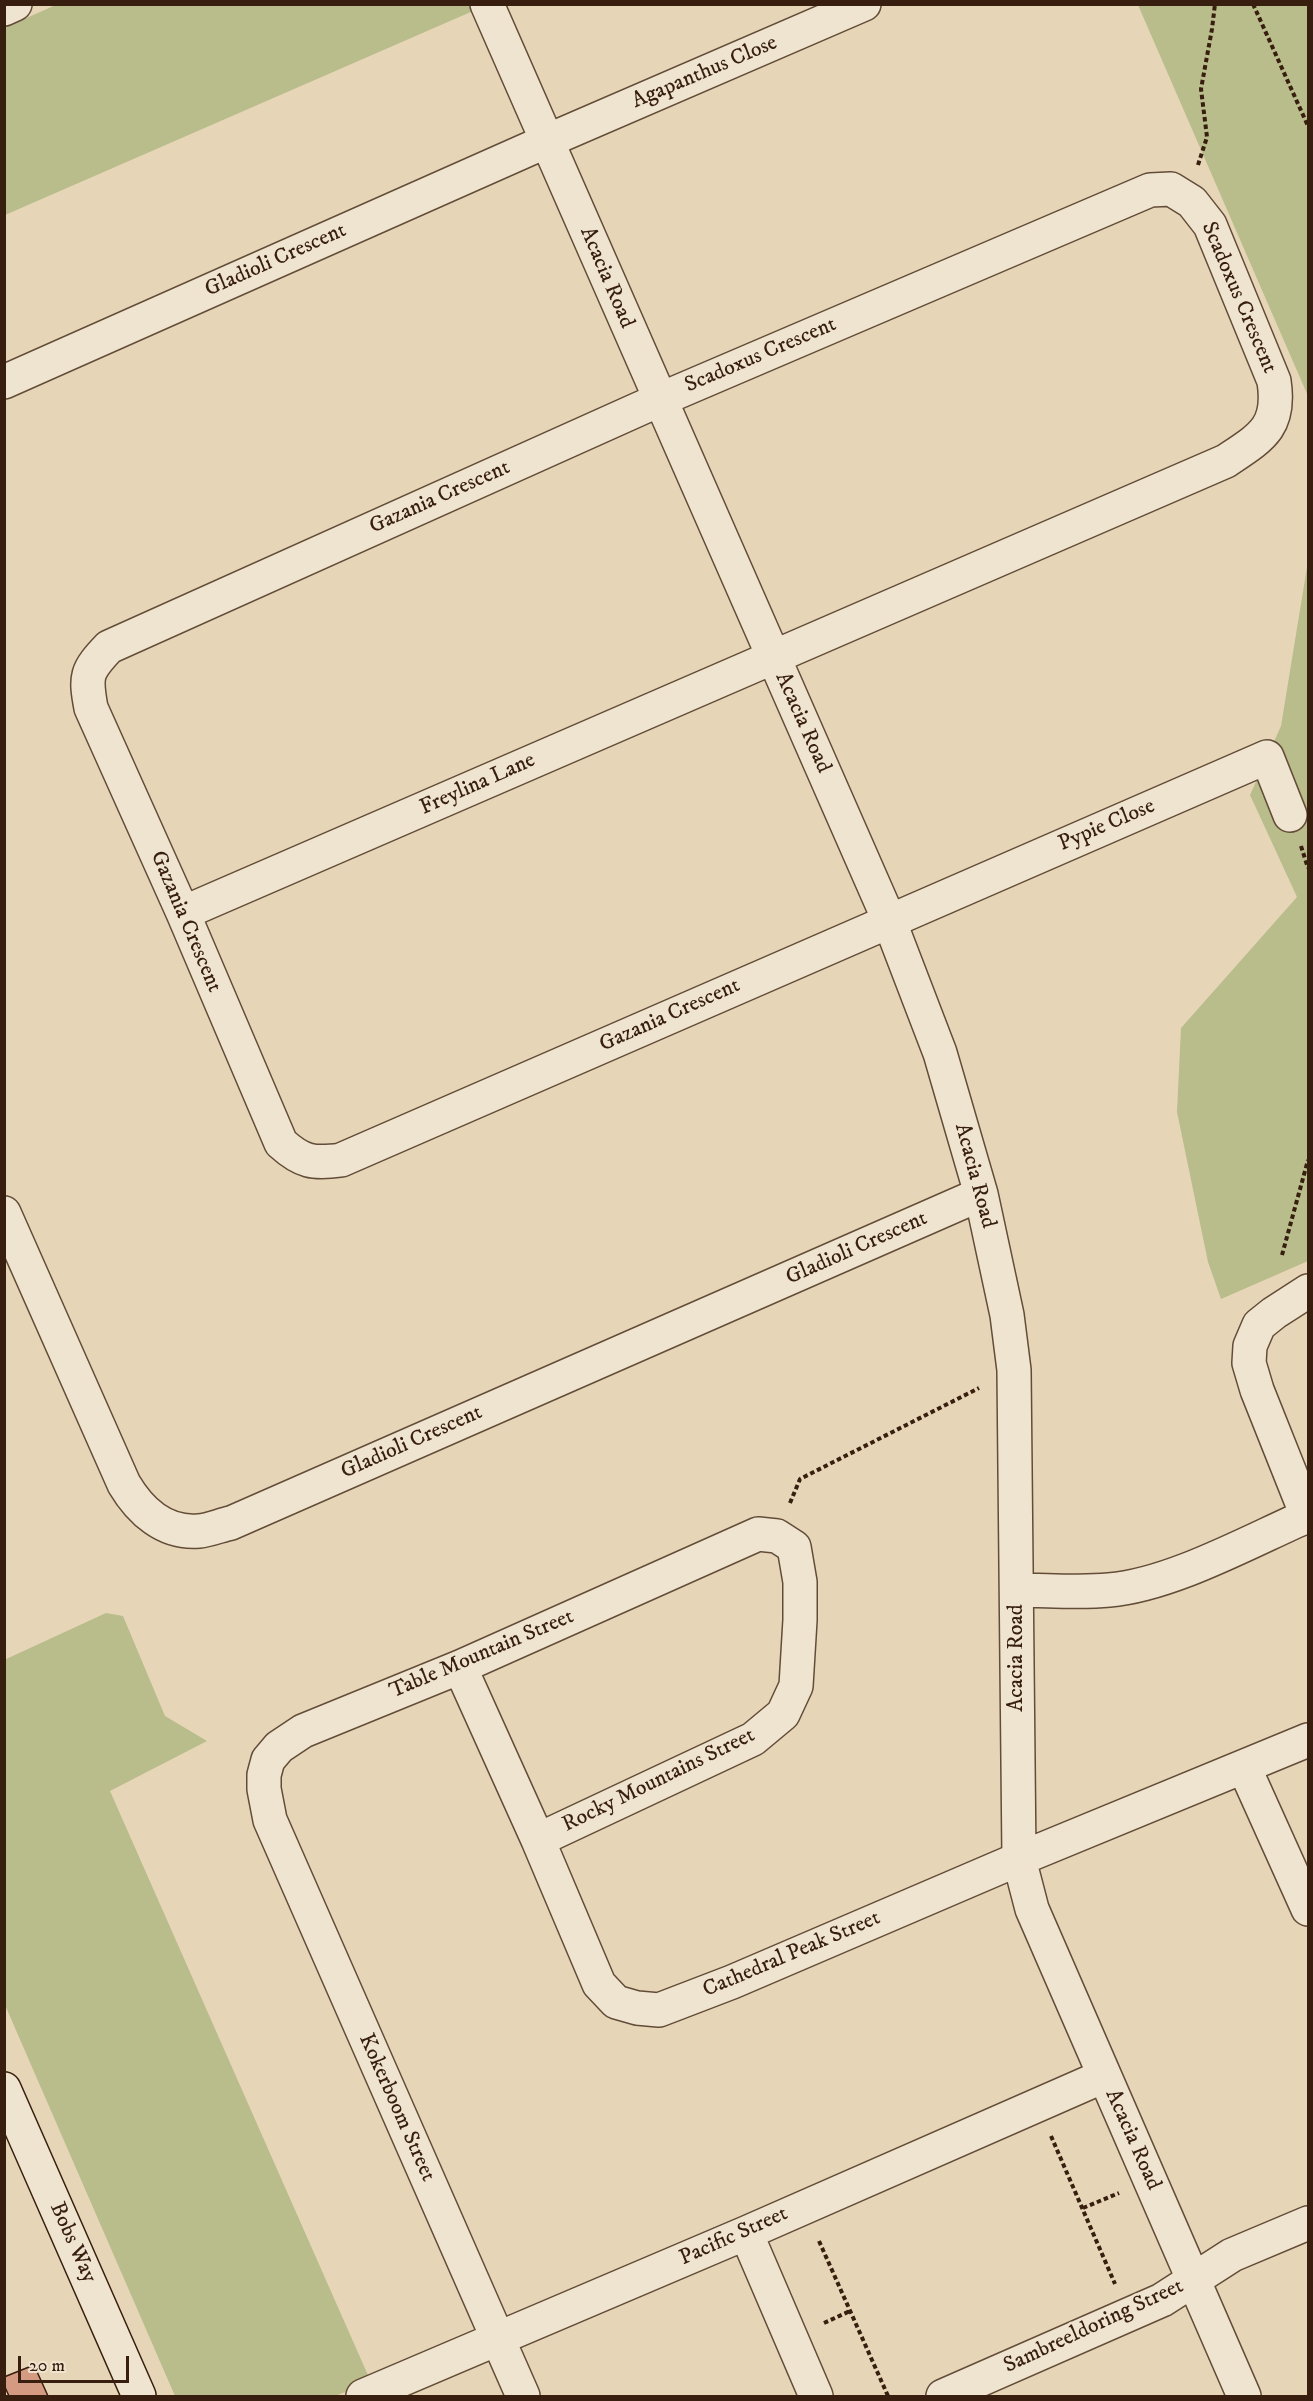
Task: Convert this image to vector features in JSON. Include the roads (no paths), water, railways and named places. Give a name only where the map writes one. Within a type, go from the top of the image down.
[{"type":"street","points":[[4,9],[15,4]]},
{"type":"street","name":"Acacia Road","points":[[487,4],[889,920],[940,1053],[981,1194],[1007,1315],[1014,1370],[1019,1858],[1032,1909],[1244,2397]]},
{"type":"street","name":"Agapanthus Close","points":[[547,141],[864,4]]},
{"type":"street","name":"Gladioli Crescent","points":[[4,382],[547,141]]},
{"type":"street","name":"Scadoxus Crescent","points":[[659,400],[1150,190],[1171,189],[1192,202],[1210,225],[1274,381],[1277,403],[1271,423],[1256,442],[1226,461],[773,656]]},
{"type":"street","name":"Gazania Crescent","points":[[659,400],[109,647],[97,659],[88,674],[91,708],[183,913],[281,1143],[295,1155],[317,1163],[341,1160],[889,920]]},
{"type":"street","name":"Freylina Lane","points":[[183,913],[773,656]]},
{"type":"street","name":"Pypie Close","points":[[889,920],[1268,757],[1290,816]]},
{"type":"street","name":"Gladioli Crescent","points":[[4,1213],[129,1492],[147,1514],[178,1529],[199,1531],[231,1523],[981,1194]]},
{"type":"street","points":[[1017,1590],[1109,1590],[1140,1585],[1181,1572],[1308,1517],[1257,1390],[1249,1363],[1250,1346],[1259,1325],[1308,1291]]},
{"type":"street","name":"Table Mountain Street","points":[[270,1820],[264,1789],[267,1760],[279,1747],[303,1731],[460,1667],[768,1535]]},
{"type":"street","name":"Rocky Mountains Street","points":[[538,1840],[753,1739],[783,1714],[796,1686],[800,1582],[794,1547],[768,1535]]},
{"type":"street","name":"Cathedral Peak Street","points":[[460,1667],[538,1840],[599,1984],[616,2002],[637,2008],[658,2010],[732,1982],[1019,1858],[1308,1740]]},
{"type":"street","points":[[1244,1767],[1308,1909]]},
{"type":"street","name":"Kokerboom Street","points":[[270,1820],[523,2397]]},
{"type":"street","name":"Pacific Street","points":[[363,2397],[1038,2107],[1104,2076]]},
{"type":"street","name":"Bobs Way","points":[[4,2089],[139,2397]]},
{"type":"street","name":"Sambreeldoring Street","points":[[960,2393],[1162,2300],[1232,2255],[1308,2223]]},
{"type":"street","points":[[746,2233],[816,2397]]}]
